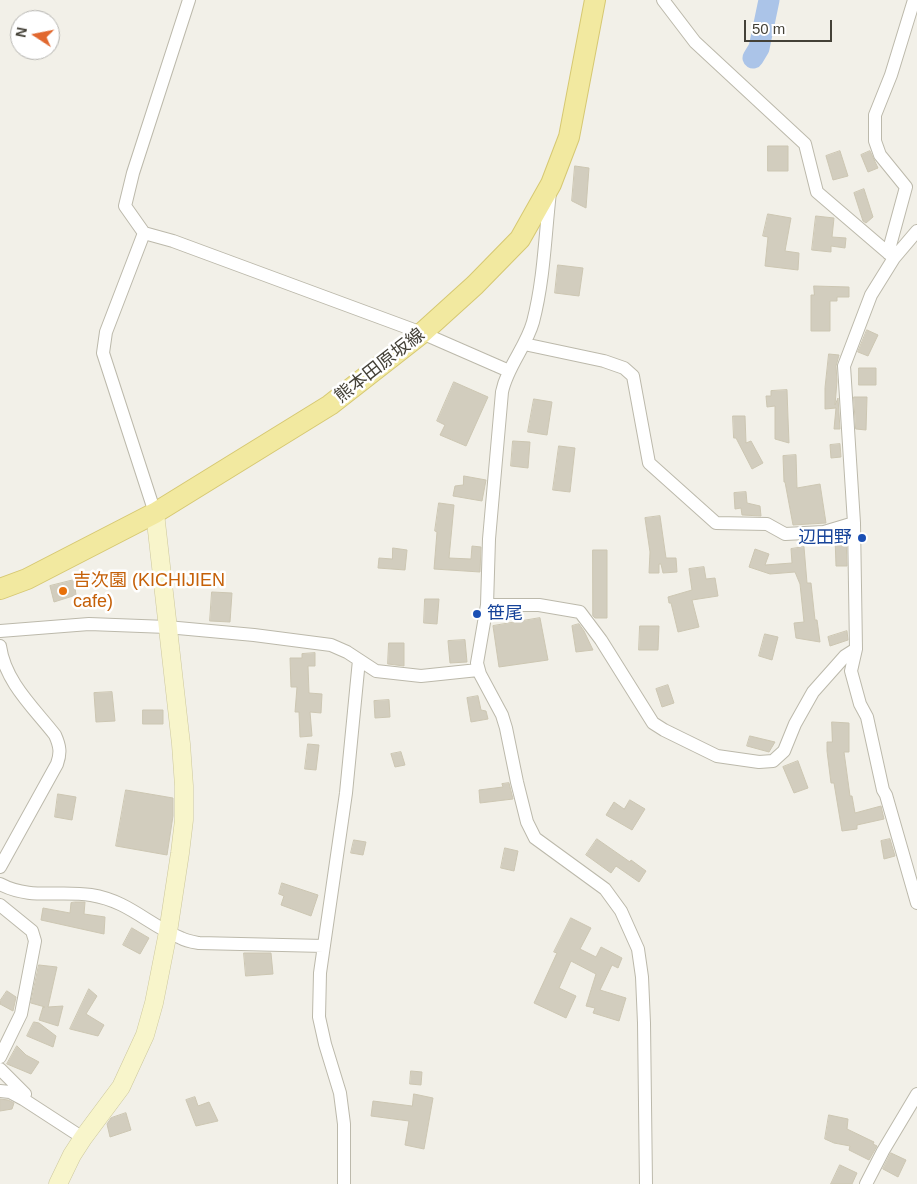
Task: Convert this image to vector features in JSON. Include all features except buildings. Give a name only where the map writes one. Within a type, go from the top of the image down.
[{"type":"main road","name":"熊本田原坂線","points":[[0,589],[27,578],[155,513],[330,405],[422,333],[475,285],[520,238],[551,184],[569,137],[594,0]]},
{"type":"street","points":[[189,0],[133,173],[125,206],[144,233],[173,241],[422,333],[510,371]]},
{"type":"street","points":[[663,0],[694,42],[805,144],[817,192],[891,256]]},
{"type":"street","points":[[914,0],[891,75],[875,115],[875,140],[880,155],[906,187],[891,256],[871,295],[844,366],[854,522],[856,649],[851,671],[860,704],[866,717],[883,790],[917,903]]},
{"type":"street","points":[[551,184],[544,246],[544,264],[532,323],[524,344],[504,380],[502,392],[490,539],[487,605],[477,662],[478,670],[502,715],[527,822],[535,838],[605,889],[621,911],[638,949],[642,977],[644,1023],[646,1184]]},
{"type":"street","points":[[891,256],[917,231]]},
{"type":"street","points":[[58,1184],[72,1155],[83,1138],[121,1087],[145,1035],[154,1003],[168,932],[184,820],[181,744],[155,513],[103,353],[106,332],[144,233]]},
{"type":"street","points":[[524,344],[604,361],[624,368],[633,376],[649,463],[716,523],[767,524],[785,534],[824,532],[854,522]]},
{"type":"street","points":[[487,605],[539,604],[580,612],[602,640],[652,722],[664,730],[717,756],[759,762],[773,761],[784,751],[795,724],[813,692],[845,656],[856,649]]},
{"type":"street","points":[[0,631],[89,624],[167,627],[254,635],[331,645],[338,647],[376,671],[421,676],[478,670]]},
{"type":"street","points":[[0,646],[10,678],[55,735],[60,755],[57,764],[0,867]]},
{"type":"street","points":[[344,1184],[344,1124],[340,1093],[319,1017],[320,973],[346,793],[359,660]]},
{"type":"street","points":[[0,884],[28,894],[90,895],[106,898],[124,905],[168,932],[199,943],[324,946]]},
{"type":"street","points":[[0,905],[32,931],[35,942],[21,1014],[0,1057]]},
{"type":"street","points":[[0,1069],[25,1094],[23,1099]]},
{"type":"street","points":[[0,1091],[10,1092],[23,1099],[83,1138]]},
{"type":"street","points":[[866,1184],[917,1094]]},
{"type":"waterway","points":[[753,58],[759,48],[769,0]]},
{"type":"place","name":"辺田野","points":[[862,538]]},
{"type":"place","name":"吉次園 (KICHIJIEN cafe)","points":[[63,591]]},
{"type":"place","name":"笹尾","points":[[477,614]]}]
